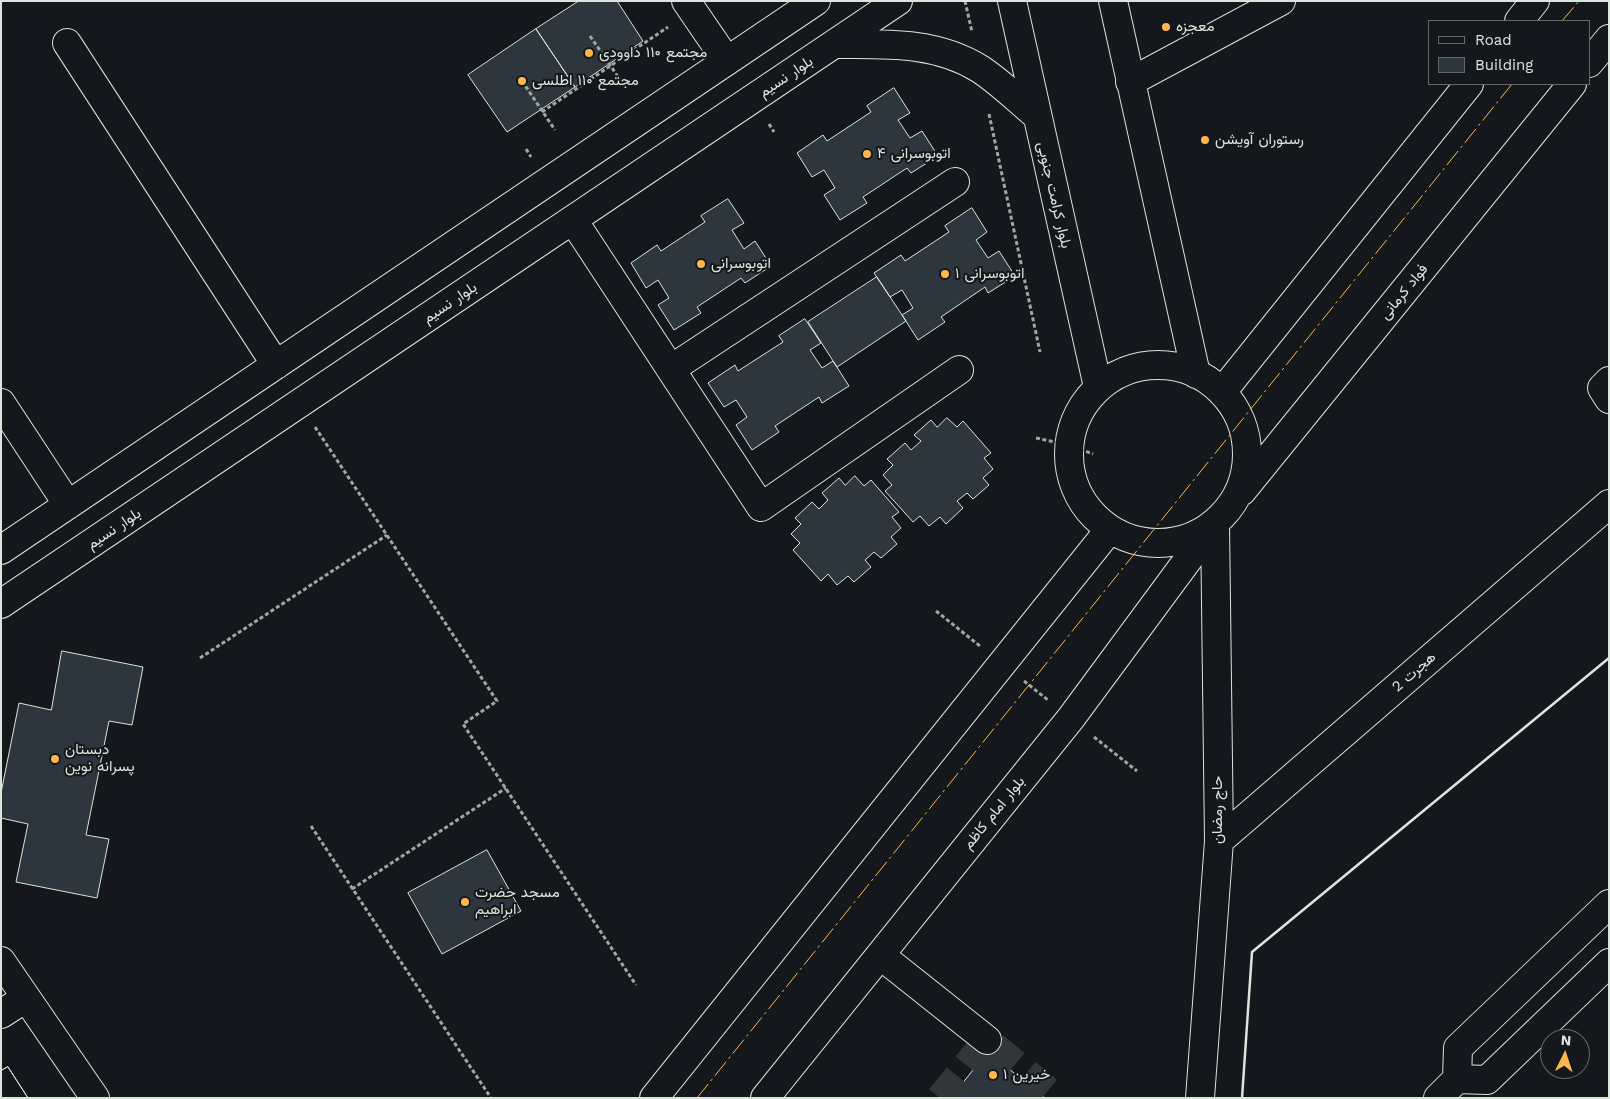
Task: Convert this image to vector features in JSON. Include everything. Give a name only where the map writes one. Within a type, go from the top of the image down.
[{"type":"street","points":[[1,550],[816,1]]},
{"type":"street","name":"بلوار کرامت جنوبی","points":[[1012,1],[1098,388]]},
{"type":"street","points":[[1113,1],[1196,374]]},
{"type":"street","points":[[1130,82],[1281,1]]},
{"type":"street","name":"بلوار نسیم","points":[[1,604],[890,5]]},
{"type":"street","points":[[690,6],[726,61]]},
{"type":"street","points":[[1590,62],[1609,39]]},
{"type":"street","points":[[67,43],[276,365]]},
{"type":"street","points":[[834,44],[909,45],[955,56],[980,69],[1036,115]]},
{"type":"street","points":[[1222,392],[1468,85]]},
{"type":"street","name":"فواد کرمانی","points":[[1215,522],[1235,500],[1571,85]]},
{"type":"street","points":[[671,369],[955,182]]},
{"type":"street","points":[[573,220],[761,506],[959,370]]},
{"type":"street","points":[[1215,522],[1191,537],[1164,543],[1127,538],[1110,529],[1094,517],[1082,502],[1074,484],[1069,465],[1081,450],[1072,429],[1087,399],[1115,375],[1135,368],[1156,365],[1177,367],[1196,374],[1222,392],[1234,407],[1242,424],[1247,443],[1247,463],[1243,482],[1235,500]]},
{"type":"street","points":[[1609,381],[1602,388],[1609,399]]},
{"type":"street","points":[[1,403],[68,505]]},
{"type":"street","name":"هجرت 2","points":[[1219,841],[1609,504]]},
{"type":"street","name":"بلوار امام کاظم","points":[[765,1098],[1071,718],[1215,522]]},
{"type":"street","name":"حاج رمضان","points":[[1200,1098],[1219,841],[1215,522]]},
{"type":"street","points":[[654,1098],[1110,529]]},
{"type":"street","points":[[1438,1098],[1457,1079],[1458,1048],[1609,904]]},
{"type":"street","points":[[880,954],[987,1040]]},
{"type":"street","points":[[1,961],[94,1098]]},
{"type":"street","points":[[1457,1079],[1487,1080],[1609,963]]},
{"type":"street","points":[[1,1014],[26,998]]},
{"type":"path","points":[[965,1],[1040,352]]},
{"type":"path","points":[[542,112],[610,66],[690,6]]},
{"type":"path","points":[[590,36],[623,84]]},
{"type":"path","points":[[522,81],[555,130]]},
{"type":"path","points":[[300,404],[497,701],[463,724],[636,985]]},
{"type":"path","points":[[1036,438],[1081,450]]},
{"type":"path","points":[[200,658],[387,535]]},
{"type":"path","points":[[936,611],[1137,771]]},
{"type":"path","points":[[352,889],[506,788]]},
{"type":"path","points":[[311,826],[491,1098]]},
{"type":"building","name":"مجتمع ۱۱۰ داوودی","points":[[579,1],[617,1],[643,41],[575,87],[536,29]]},
{"type":"building","name":"مجتمع ۱۱۰ اطلسی","points":[[536,29],[575,87],[507,132],[468,75]]},
{"type":"building","name":"اتوبوسرانی ۴","points":[[894,88],[910,113],[898,120],[910,138],[922,131],[938,156],[911,173],[907,168],[863,197],[867,203],[840,220],[824,195],[835,188],[824,170],[812,177],[797,153],[823,135],[827,141],[871,112],[867,106]]},
{"type":"building","name":"اتوبوسرانی","points":[[728,199],[744,223],[732,230],[744,249],[755,241],[771,266],[745,283],[741,278],[697,307],[701,313],[674,330],[658,305],[669,298],[658,280],[646,288],[631,263],[657,245],[661,251],[705,222],[701,216]]},
{"type":"building","name":"اتوبوسرانی ۱","points":[[972,208],[987,232],[976,240],[988,258],[999,251],[1015,276],[988,293],[985,287],[941,317],[945,322],[918,340],[902,315],[913,308],[902,290],[890,297],[874,273],[901,255],[905,261],[949,232],[945,226]]},
{"type":"building","points":[[877,277],[906,321],[837,367],[808,322]]},
{"type":"building","points":[[805,319],[821,343],[810,350],[822,368],[833,361],[849,386],[822,403],[819,397],[775,426],[779,432],[752,450],[736,425],[747,417],[736,400],[724,407],[708,383],[735,365],[738,371],[783,342],[779,336]]},
{"type":"building","points":[[947,418],[957,427],[963,421],[991,453],[984,458],[993,469],[983,478],[989,485],[973,499],[967,493],[957,501],[963,508],[946,524],[940,517],[929,526],[920,516],[913,522],[885,491],[892,485],[883,475],[893,465],[887,459],[905,443],[911,450],[921,441],[914,435],[931,420],[937,427]]},
{"type":"building","points":[[855,476],[864,486],[871,480],[899,512],[892,517],[901,528],[891,537],[897,544],[881,558],[874,552],[865,560],[871,567],[854,582],[848,576],[837,585],[828,574],[821,581],[793,550],[800,543],[791,534],[801,524],[795,518],[812,502],[819,509],[828,500],[822,493],[839,478],[845,485]]},
{"type":"building","name":"دبستان پسرانه نوین","points":[[62,651],[143,667],[132,725],[109,721],[86,835],[109,839],[97,898],[16,882],[28,824],[1,818],[1,793],[19,703],[51,710]]},
{"type":"building","name":"مسجد حضرت ابراهیم","points":[[487,850],[521,911],[442,954],[408,893]]},
{"type":"building","name":"خیرین ۱","points":[[988,1052],[1045,1098],[951,1098]]},
{"type":"building","points":[[8,1067],[28,1098],[1,1098],[1,1071]]},
{"type":"building","points":[[8,1067],[28,1098],[1,1098],[1,1071]]},
{"type":"tunnel","points":[[940,1098],[987,1040],[1057,1098]]},
{"type":"wall","points":[[1242,1098],[1252,952],[1609,658]]},
{"type":"power","points":[[1563,20],[1579,1]]},
{"type":"power","points":[[697,1098],[1511,85]]},
{"type":"place","name":"معجزه","points":[[1166,27]]},
{"type":"place","name":"مجتمع ۱۱۰ داوودی","points":[[589,53]]},
{"type":"place","name":"مجتمع ۱۱۰ اطلسی","points":[[522,81]]},
{"type":"place","name":"رستوران آویشن","points":[[1205,140]]},
{"type":"place","name":"اتوبوسرانی ۴","points":[[867,154]]},
{"type":"place","name":"اتوبوسرانی","points":[[701,264]]},
{"type":"place","name":"اتوبوسرانی ۱","points":[[945,274]]},
{"type":"place","name":"دبستان پسرانه نوین","points":[[55,759]]},
{"type":"place","name":"مسجد حضرت ابراهیم","points":[[465,902]]},
{"type":"place","name":"خیرین ۱","points":[[993,1075]]}]
